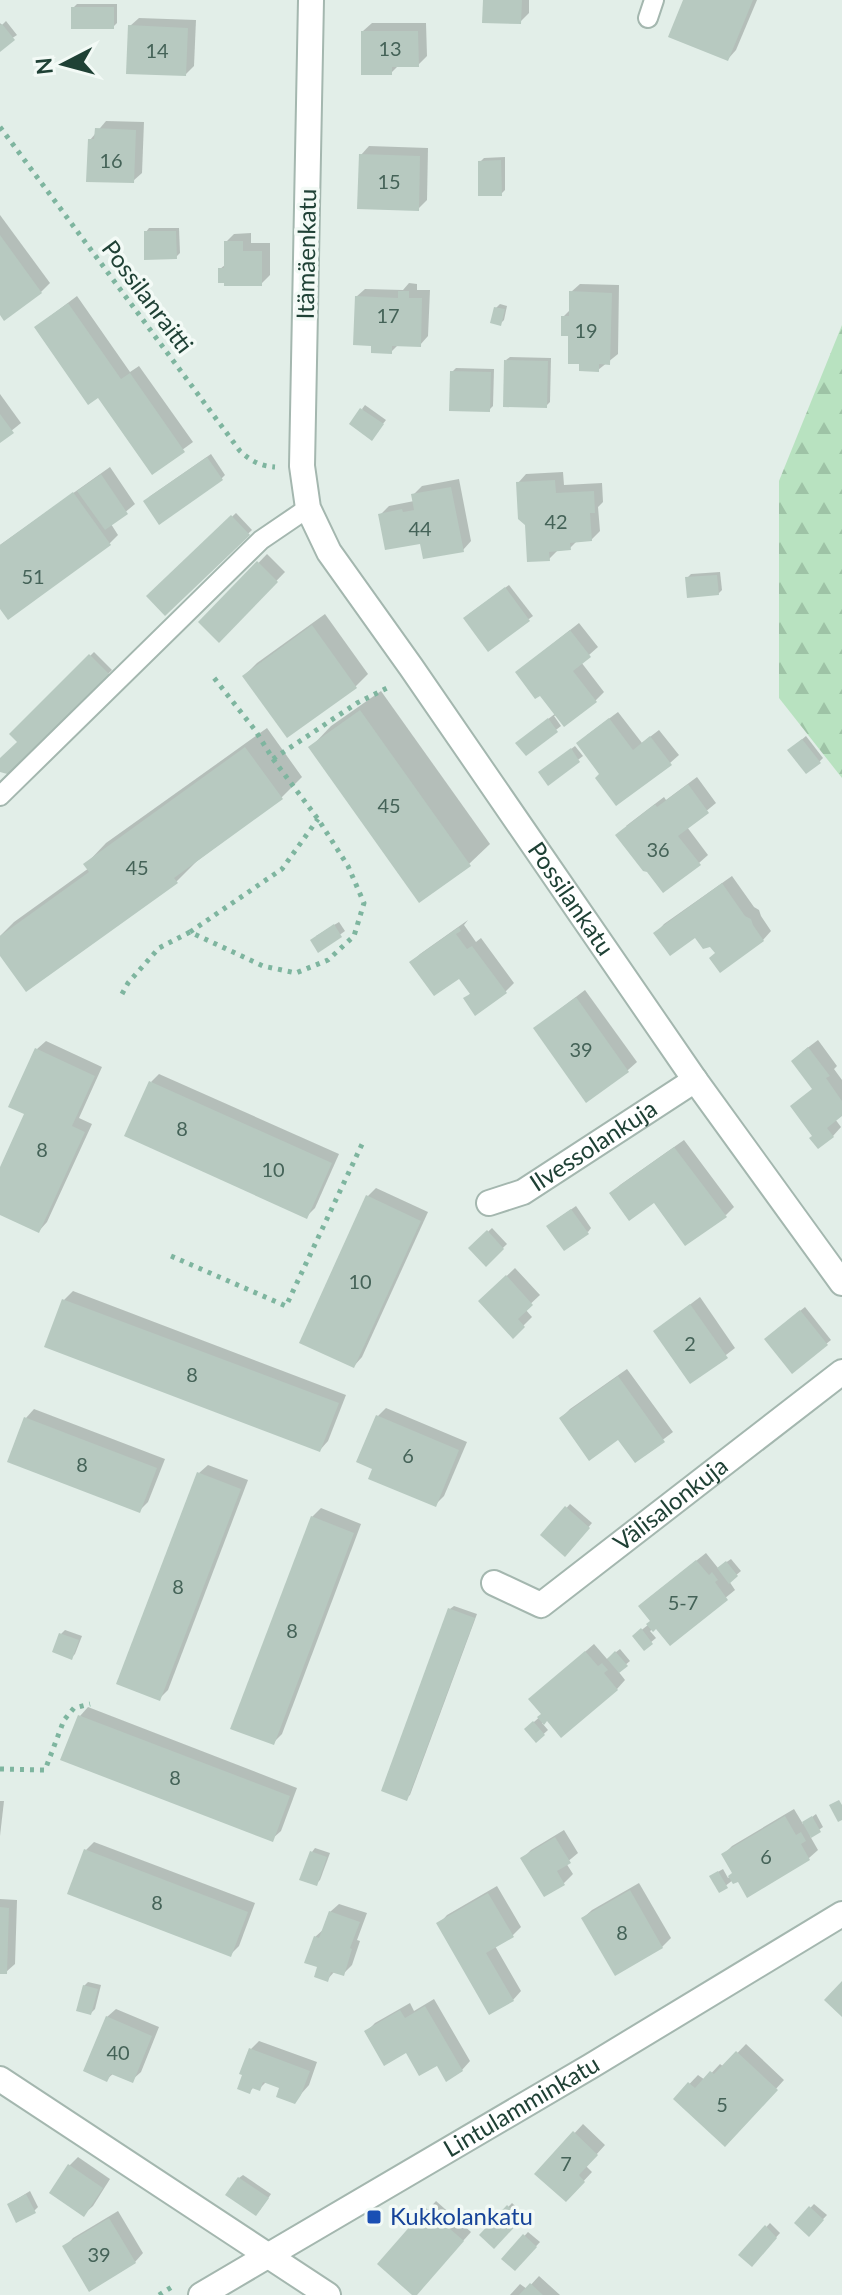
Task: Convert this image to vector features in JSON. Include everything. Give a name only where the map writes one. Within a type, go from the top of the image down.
[{"type":"street","name":"Itämäenkatu","points":[[308,508],[302,461],[311,0]]},
{"type":"street","name":"Possilankatu","points":[[308,508],[329,552],[695,1080],[842,1283]]},
{"type":"street","name":"Ilvessolankuja","points":[[489,1203],[523,1192],[695,1080]]},
{"type":"street","name":"Välisalonkuja","points":[[494,1583],[541,1605],[842,1372]]},
{"type":"street","name":"Lintulamminkatu","points":[[201,2295],[842,1914]]},
{"type":"street","points":[[0,2079],[328,2295]]},
{"type":"lane","points":[[0,796],[261,540],[308,508]]},
{"type":"path","name":"Possilanraitti","points":[[0,127],[240,451],[262,466],[279,467],[279,454]]},
{"type":"path","points":[[190,932],[263,966],[296,973],[328,960],[354,936],[364,903],[348,866],[318,819],[211,674]]},
{"type":"path","points":[[273,759],[357,703],[396,684]]},
{"type":"path","points":[[122,994],[159,948],[190,932],[282,869],[318,819]]},
{"type":"path","points":[[171,1256],[286,1306],[364,1140]]},
{"type":"path","points":[[0,1769],[45,1770],[64,1720],[74,1708],[90,1704]]},
{"type":"green space","points":[[842,325],[842,778],[779,698],[779,481]]},
{"type":"building","points":[[483,0],[522,0],[521,24],[482,23]]},
{"type":"building","points":[[683,0],[753,0],[728,61],[668,37]]},
{"type":"building","points":[[71,7],[114,7],[114,29],[71,29]]},
{"type":"building","points":[[0,25],[15,40],[0,52]]},
{"type":"building","points":[[128,25],[188,28],[186,76],[126,74]]},
{"type":"building","points":[[361,31],[418,31],[419,67],[392,67],[392,75],[361,75]]},
{"type":"building","points":[[95,128],[136,130],[134,183],[86,182],[88,139],[94,139]]},
{"type":"building","points":[[359,154],[420,156],[419,211],[357,209]]},
{"type":"building","points":[[501,160],[502,196],[478,196],[478,161]]},
{"type":"building","points":[[144,231],[176,231],[177,259],[144,260]]},
{"type":"building","points":[[0,235],[42,293],[4,321],[0,315]]},
{"type":"building","points":[[224,241],[243,241],[243,251],[262,251],[262,286],[224,286],[224,283],[218,283],[218,268],[224,268]]},
{"type":"building","points":[[398,291],[409,291],[409,298],[422,298],[421,347],[392,346],[392,354],[371,353],[371,346],[353,345],[355,296],[398,298]]},
{"type":"building","points":[[569,291],[612,293],[610,365],[599,364],[599,372],[579,371],[579,364],[568,364],[568,336],[561,336],[561,316],[569,316]]},
{"type":"building","points":[[68,303],[121,379],[130,373],[185,452],[152,475],[98,398],[88,405],[34,327]]},
{"type":"building","points":[[494,307],[505,309],[501,326],[490,323]]},
{"type":"building","points":[[504,360],[548,361],[547,408],[503,407]]},
{"type":"building","points":[[450,371],[491,372],[490,412],[449,411]]},
{"type":"building","points":[[360,408],[384,424],[372,441],[349,424]]},
{"type":"building","points":[[0,414],[14,433],[0,443]]},
{"type":"building","points":[[207,457],[223,480],[159,525],[143,501]]},
{"type":"building","points":[[101,474],[128,514],[105,530],[77,491]]},
{"type":"building","points":[[555,480],[556,493],[594,491],[595,513],[590,513],[592,541],[570,543],[571,550],[549,552],[550,561],[527,562],[525,525],[518,519],[516,482]]},
{"type":"building","points":[[451,487],[464,552],[423,559],[420,544],[385,550],[378,514],[414,510],[411,494]]},
{"type":"building","points":[[73,492],[111,545],[8,620],[0,609],[0,545]]},
{"type":"building","points":[[231,515],[250,535],[165,616],[146,596]]},
{"type":"building","points":[[257,561],[278,582],[219,643],[198,622]]},
{"type":"building","points":[[717,575],[719,595],[687,598],[685,577]]},
{"type":"building","points":[[505,587],[530,621],[488,652],[463,618]]},
{"type":"building","points":[[312,625],[357,688],[287,738],[242,676]]},
{"type":"building","points":[[570,630],[591,657],[573,671],[597,702],[564,727],[540,696],[535,699],[515,672]]},
{"type":"building","points":[[89,654],[110,675],[11,775],[0,772],[0,758],[17,742],[9,734]]},
{"type":"building","points":[[360,710],[471,866],[419,903],[308,747]]},
{"type":"building","points":[[548,718],[558,732],[526,756],[515,743]]},
{"type":"building","points":[[609,718],[633,750],[650,736],[672,765],[616,806],[595,778],[599,774],[576,743]]},
{"type":"building","points":[[802,739],[821,763],[806,774],[787,750]]},
{"type":"building","points":[[245,747],[283,799],[174,878],[178,883],[26,992],[0,956],[0,936],[89,872],[83,864]]},
{"type":"building","points":[[571,748],[580,762],[548,786],[538,772]]},
{"type":"building","points":[[688,784],[709,813],[678,836],[701,865],[663,893],[615,835],[655,804],[657,807]]},
{"type":"building","points":[[722,883],[764,941],[720,973],[709,958],[715,953],[710,947],[703,949],[695,938],[670,956],[653,933]]},
{"type":"building","points":[[334,924],[342,937],[318,953],[310,940]]},
{"type":"building","points":[[459,927],[461,931],[456,934],[467,949],[472,946],[507,993],[475,1016],[463,998],[470,994],[459,979],[434,996],[409,962]]},
{"type":"building","points":[[576,997],[629,1072],[586,1103],[533,1028]]},
{"type":"building","points":[[808,1047],[830,1076],[826,1078],[842,1101],[842,1116],[827,1128],[834,1137],[818,1149],[790,1106],[812,1089],[791,1061]]},
{"type":"building","points":[[35,1048],[95,1076],[72,1126],[85,1132],[39,1233],[0,1215],[0,1167],[24,1114],[8,1107]]},
{"type":"building","points":[[149,1081],[332,1163],[307,1219],[124,1136]]},
{"type":"building","points":[[674,1147],[727,1217],[685,1246],[654,1203],[629,1221],[609,1193]]},
{"type":"building","points":[[366,1195],[421,1221],[354,1368],[299,1343]]},
{"type":"building","points":[[571,1209],[589,1234],[564,1251],[546,1226]]},
{"type":"building","points":[[487,1230],[504,1249],[486,1267],[468,1248]]},
{"type":"building","points":[[506,1275],[533,1305],[518,1319],[525,1327],[513,1339],[478,1301]]},
{"type":"building","points":[[62,1299],[339,1403],[320,1452],[44,1347]]},
{"type":"building","points":[[690,1304],[728,1358],[690,1384],[653,1331]]},
{"type":"building","points":[[800,1310],[828,1345],[792,1374],[764,1339]]},
{"type":"building","points":[[618,1376],[665,1442],[635,1463],[618,1440],[589,1461],[559,1418]]},
{"type":"building","points":[[376,1415],[459,1450],[436,1507],[368,1479],[372,1469],[356,1462]]},
{"type":"building","points":[[24,1417],[157,1468],[140,1513],[7,1462]]},
{"type":"building","points":[[197,1472],[241,1489],[160,1701],[116,1684]]},
{"type":"building","points":[[565,1506],[590,1528],[565,1557],[540,1535]]},
{"type":"building","points":[[311,1516],[354,1533],[274,1745],[230,1729]]},
{"type":"building","points":[[696,1560],[709,1575],[712,1572],[728,1600],[670,1646],[656,1629],[653,1632],[646,1624],[650,1621],[638,1606]]},
{"type":"building","points":[[726,1561],[738,1576],[729,1584],[717,1568]]},
{"type":"building","points":[[448,1608],[475,1618],[407,1801],[381,1791]]},
{"type":"building","points":[[641,1628],[653,1644],[644,1651],[632,1636]]},
{"type":"building","points":[[59,1633],[79,1640],[72,1660],[52,1652]]},
{"type":"building","points":[[585,1651],[598,1666],[602,1663],[608,1670],[604,1673],[618,1690],[561,1738],[547,1721],[544,1725],[537,1717],[541,1714],[528,1699]]},
{"type":"building","points":[[615,1651],[628,1666],[619,1673],[607,1659]]},
{"type":"building","points":[[78,1715],[290,1796],[273,1842],[60,1760]]},
{"type":"building","points":[[533,1721],[545,1735],[536,1743],[524,1729]]},
{"type":"building","points":[[839,1800],[842,1820],[838,1822],[829,1805]]},
{"type":"building","points":[[785,1816],[796,1835],[801,1832],[806,1841],[801,1844],[810,1860],[747,1898],[738,1882],[733,1884],[728,1876],[732,1873],[721,1854]]},
{"type":"building","points":[[812,1816],[821,1832],[811,1838],[802,1822]]},
{"type":"building","points":[[555,1837],[571,1863],[557,1871],[565,1885],[544,1897],[520,1858]]},
{"type":"building","points":[[84,1849],[248,1912],[231,1957],[67,1894]]},
{"type":"building","points":[[310,1851],[327,1857],[317,1886],[299,1880]]},
{"type":"building","points":[[718,1871],[728,1888],[719,1893],[709,1876]]},
{"type":"building","points":[[630,1890],[663,1948],[615,1976],[581,1918]]},
{"type":"building","points":[[488,1893],[514,1937],[486,1953],[514,2001],[489,2015],[436,1923]]},
{"type":"building","points":[[0,1907],[9,1908],[7,1974],[0,1974]]},
{"type":"building","points":[[329,1911],[360,1922],[344,1976],[331,1972],[328,1982],[314,1977],[317,1967],[304,1963],[314,1936],[319,1938]]},
{"type":"building","points":[[842,1981],[842,2017],[824,2000]]},
{"type":"building","points":[[83,1985],[98,1989],[91,2015],[76,2011]]},
{"type":"building","points":[[425,2006],[463,2071],[446,2082],[437,2066],[419,2076],[406,2053],[384,2066],[364,2031],[400,2010],[405,2018]]},
{"type":"building","points":[[106,2016],[152,2036],[133,2083],[111,2074],[107,2082],[83,2071]]},
{"type":"building","points":[[249,2048],[310,2071],[295,2104],[276,2097],[279,2088],[263,2082],[260,2091],[252,2088],[250,2094],[237,2089]]},
{"type":"building","points":[[736,2051],[778,2090],[725,2147],[673,2099],[688,2082],[695,2088],[710,2071],[714,2074]]},
{"type":"building","points":[[573,2131],[598,2155],[579,2175],[585,2182],[566,2202],[534,2174]]},
{"type":"building","points":[[68,2164],[103,2188],[84,2217],[49,2193]]},
{"type":"building","points":[[238,2177],[269,2198],[256,2216],[225,2195]]},
{"type":"building","points":[[26,2194],[36,2213],[16,2223],[7,2204]]},
{"type":"building","points":[[507,2205],[522,2219],[494,2249],[479,2235]]},
{"type":"building","points":[[809,2206],[824,2220],[809,2237],[794,2223]]},
{"type":"building","points":[[426,2208],[464,2241],[417,2295],[412,2295],[377,2264]]},
{"type":"building","points":[[109,2218],[136,2263],[89,2292],[62,2246]]},
{"type":"building","points":[[765,2225],[777,2238],[752,2267],[738,2255]]},
{"type":"building","points":[[523,2234],[537,2247],[515,2271],[501,2259]]},
{"type":"building","points":[[530,2283],[543,2295],[519,2295]]},
{"type":"place","name":"Kukkolankatu","points":[[374,2217]]}]
